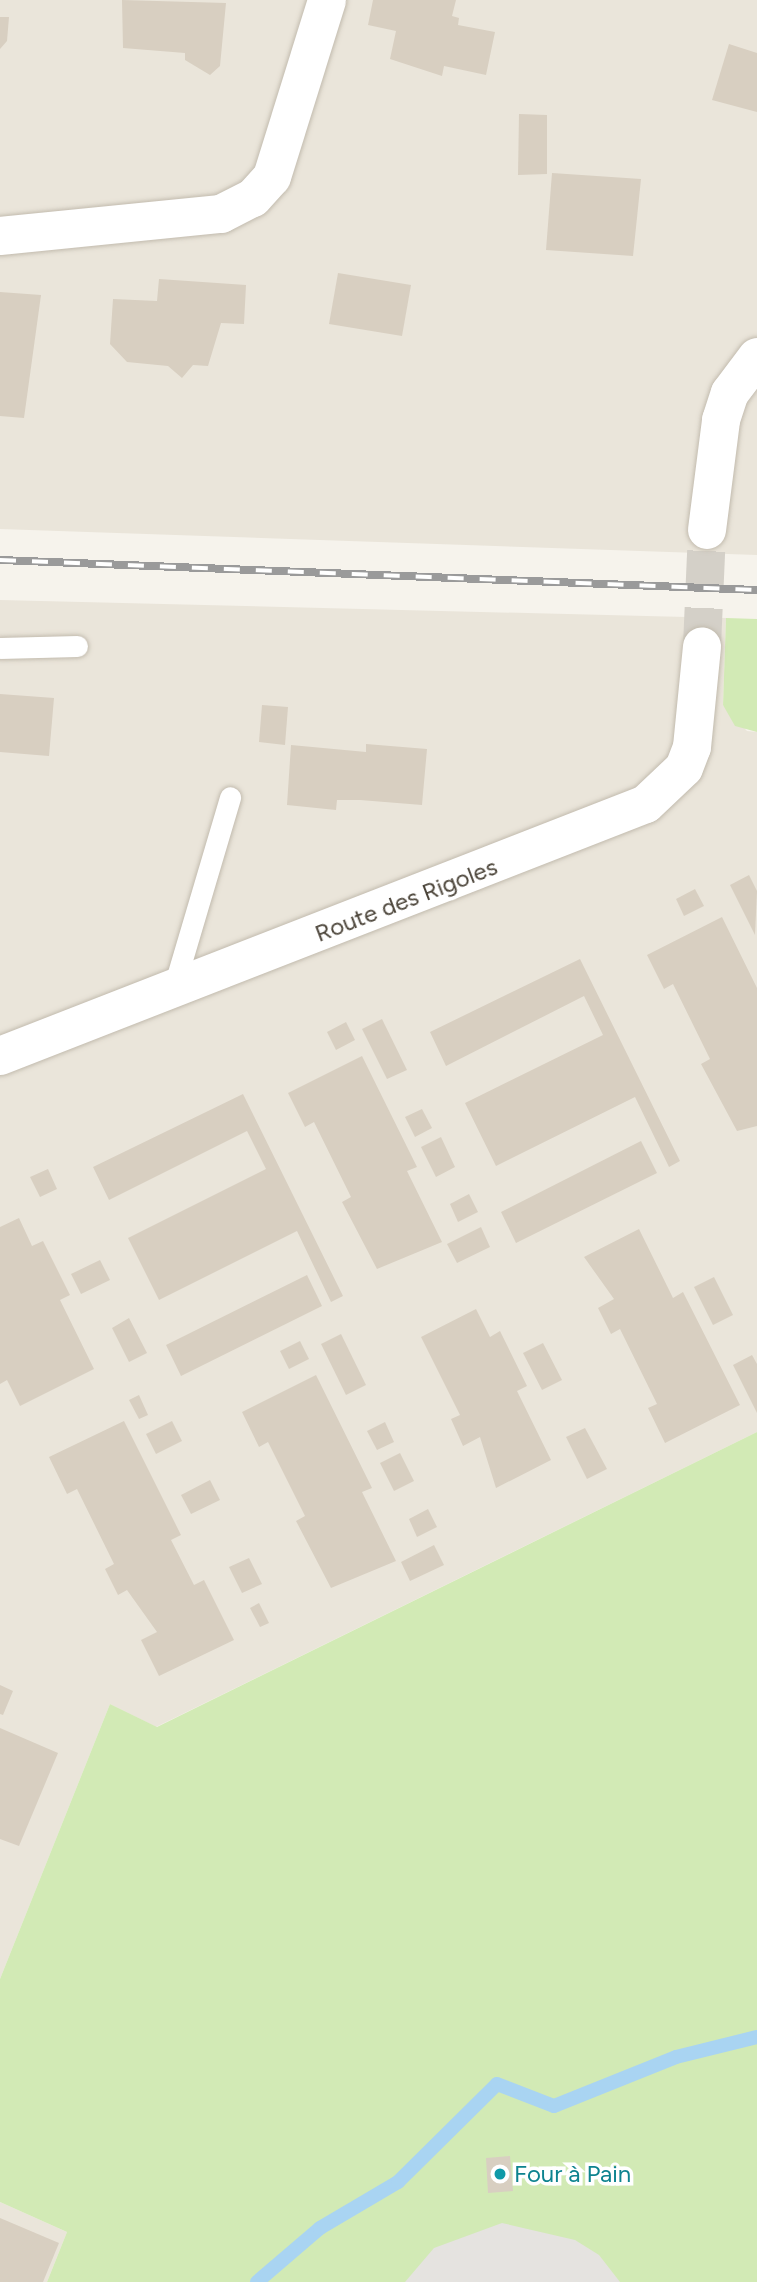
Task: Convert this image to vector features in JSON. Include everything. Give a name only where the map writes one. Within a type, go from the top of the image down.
[{"type":"street","points":[[0,236],[221,214],[253,198],[272,177],[327,0]]},
{"type":"street","points":[[707,530],[720,421],[730,393],[757,357]]},
{"type":"street","name":"Route des Rigoles","points":[[0,1056],[646,804],[684,768],[692,747],[702,646]]},
{"type":"lane","points":[[0,648],[76,646]]},
{"type":"lane","points":[[173,990],[230,797]]},
{"type":"shaded area","points":[[0,0],[757,0],[757,555],[0,529]]},
{"type":"shaded area","points":[[0,600],[726,618],[723,705],[747,731],[757,732],[757,1432],[156,1727],[110,1704],[0,1979]]},
{"type":"shaded area","points":[[0,2202],[67,2232],[47,2282],[0,2282]]},
{"type":"shaded area","points":[[502,2223],[575,2240],[599,2255],[620,2282],[405,2282],[434,2248]]},
{"type":"green space","points":[[726,618],[757,619],[757,732],[735,726],[723,705]]},
{"type":"green space","points":[[757,1432],[757,2282],[47,2282],[67,2232],[0,2202],[0,1979],[110,1704],[157,1727]]},
{"type":"building","points":[[122,0],[226,3],[220,66],[210,75],[185,60],[185,53],[123,48]]},
{"type":"building","points":[[373,0],[456,0],[452,16],[459,18],[458,25],[495,32],[486,75],[444,66],[442,76],[390,59],[396,31],[368,25]]},
{"type":"building","points":[[0,17],[9,17],[7,41],[0,49]]},
{"type":"building","points":[[729,44],[757,53],[757,112],[712,100]]},
{"type":"building","points":[[519,114],[547,115],[547,174],[518,175]]},
{"type":"building","points":[[552,173],[641,179],[633,256],[546,250]]},
{"type":"building","points":[[338,273],[411,285],[402,336],[329,324]]},
{"type":"building","points":[[159,279],[246,285],[244,324],[221,323],[208,366],[193,365],[182,378],[168,366],[127,362],[110,344],[113,299],[157,301]]},
{"type":"building","points":[[0,292],[41,295],[24,418],[0,416]]},
{"type":"building","points":[[0,694],[54,698],[49,756],[0,752]]},
{"type":"building","points":[[262,705],[288,707],[285,745],[259,742]]},
{"type":"building","points":[[366,744],[427,749],[422,805],[337,800],[336,810],[287,805],[291,745],[366,752]]},
{"type":"building","points":[[749,875],[757,891],[755,935],[730,885]]},
{"type":"building","points":[[695,889],[704,906],[684,916],[676,899]]},
{"type":"building","points":[[722,917],[757,988],[757,1126],[737,1131],[701,1064],[710,1059],[673,984],[664,989],[647,955]]},
{"type":"building","points":[[580,959],[680,1161],[669,1167],[635,1097],[496,1166],[465,1103],[603,1035],[584,996],[446,1066],[430,1032]]},
{"type":"building","points":[[382,1019],[407,1070],[387,1079],[362,1029]]},
{"type":"building","points":[[346,1022],[355,1040],[336,1050],[327,1032]]},
{"type":"building","points":[[362,1056],[417,1167],[407,1171],[442,1242],[377,1269],[342,1202],[351,1197],[314,1122],[305,1127],[288,1093]]},
{"type":"building","points":[[243,1094],[343,1296],[331,1302],[297,1231],[159,1300],[128,1238],[266,1169],[247,1131],[109,1200],[93,1167]]},
{"type":"building","points":[[422,1109],[432,1128],[415,1137],[405,1117]]},
{"type":"building","points":[[441,1137],[455,1167],[436,1177],[421,1147]]},
{"type":"building","points":[[641,1141],[657,1173],[516,1243],[501,1212]]},
{"type":"building","points":[[48,1169],[57,1189],[40,1197],[30,1177]]},
{"type":"building","points":[[469,1194],[478,1212],[458,1222],[450,1204]]},
{"type":"building","points":[[19,1218],[32,1246],[43,1241],[70,1295],[60,1300],[94,1369],[20,1406],[7,1380],[0,1384],[0,1227]]},
{"type":"building","points":[[481,1227],[490,1247],[457,1263],[447,1244]]},
{"type":"building","points":[[639,1229],[673,1298],[683,1292],[740,1405],[665,1443],[648,1408],[657,1404],[620,1329],[611,1334],[598,1308],[614,1299],[584,1257]]},
{"type":"building","points":[[100,1260],[110,1280],[81,1294],[71,1274]]},
{"type":"building","points":[[307,1275],[322,1306],[181,1376],[166,1345]]},
{"type":"building","points":[[714,1277],[733,1315],[713,1325],[694,1287]]},
{"type":"building","points":[[476,1309],[490,1337],[500,1331],[527,1386],[517,1391],[551,1460],[496,1488],[480,1437],[463,1446],[451,1419],[460,1415],[421,1337]]},
{"type":"building","points":[[129,1318],[147,1353],[129,1362],[112,1328]]},
{"type":"building","points":[[341,1334],[366,1385],[346,1395],[321,1344]]},
{"type":"building","points":[[300,1341],[309,1359],[289,1369],[280,1351]]},
{"type":"building","points":[[543,1343],[562,1380],[542,1390],[523,1353]]},
{"type":"building","points":[[752,1355],[757,1364],[757,1413],[733,1365]]},
{"type":"building","points":[[316,1375],[372,1488],[362,1492],[396,1561],[331,1588],[296,1521],[305,1516],[268,1442],[259,1447],[242,1412]]},
{"type":"building","points":[[139,1395],[148,1415],[139,1419],[129,1400]]},
{"type":"building","points":[[124,1421],[181,1535],[171,1540],[194,1585],[204,1580],[234,1640],[159,1676],[141,1640],[157,1632],[127,1590],[118,1595],[105,1569],[114,1564],[77,1489],[67,1494],[49,1457]]},
{"type":"building","points":[[172,1421],[182,1441],[156,1454],[146,1434]]},
{"type":"building","points":[[385,1422],[394,1442],[377,1450],[367,1431]]},
{"type":"building","points":[[585,1428],[607,1469],[587,1479],[566,1437]]},
{"type":"building","points":[[400,1453],[414,1481],[394,1491],[380,1463]]},
{"type":"building","points":[[210,1480],[220,1500],[191,1514],[181,1495]]},
{"type":"building","points":[[428,1509],[437,1527],[417,1537],[409,1519]]},
{"type":"building","points":[[434,1545],[444,1565],[410,1581],[401,1562]]},
{"type":"building","points":[[249,1558],[262,1584],[242,1593],[229,1567]]},
{"type":"building","points":[[259,1603],[269,1623],[260,1627],[250,1608]]},
{"type":"building","points":[[0,1685],[13,1691],[3,1715],[0,1714]]},
{"type":"building","points":[[0,1728],[58,1753],[19,1846],[0,1839]]},
{"type":"building","name":"Four à Pain","points":[[510,2156],[513,2191],[488,2193],[486,2158]]},
{"type":"building","points":[[0,2218],[59,2243],[43,2282],[0,2282]]},
{"type":"waterway","points":[[257,2282],[320,2228],[398,2182],[497,2084],[554,2106],[676,2057],[757,2037]]},
{"type":"tunnel","points":[[702,646],[707,530]]},
{"type":"railway","points":[[0,560],[757,590]]},
{"type":"place","name":"Four à Pain","points":[[500,2174]]}]
